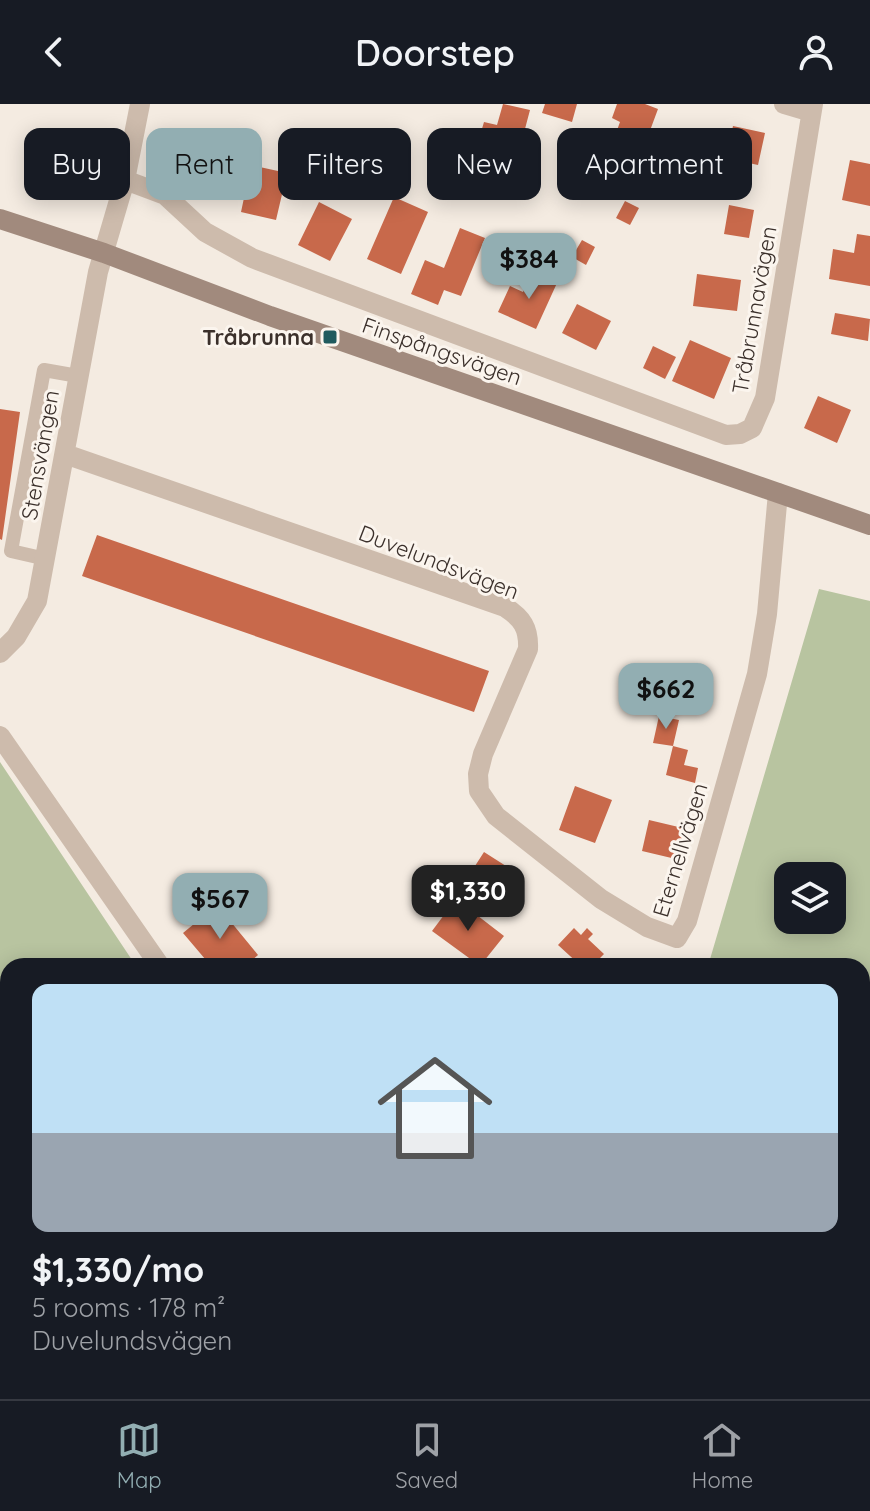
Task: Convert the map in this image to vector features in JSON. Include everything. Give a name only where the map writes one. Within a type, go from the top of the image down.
[{"type":"main road","name":"Finspångsvägen","points":[[0,219],[104,253],[270,316],[870,525]]},
{"type":"street","name":"Stensvängen","points":[[130,155],[140,104]]},
{"type":"street","points":[[784,104],[812,108]]},
{"type":"street","name":"Tråbrunnavägen","points":[[130,182],[165,195],[205,232],[252,258],[726,435],[740,434],[752,428],[765,398],[812,108]]},
{"type":"street","name":"Stensvängen","points":[[0,653],[16,637],[37,601],[78,376],[104,253],[119,200]]},
{"type":"street","name":"Duvelundsvägen","points":[[65,454],[505,607],[516,614],[529,635],[528,649],[483,754],[478,774],[479,791],[496,816],[601,899],[647,927],[677,938]]},
{"type":"street","name":"Eternellvägen","points":[[677,938],[687,921],[757,674],[767,614],[778,493]]},
{"type":"street","points":[[0,736],[154,958]]},
{"type":"lane","points":[[46,559],[11,551],[44,370],[78,376]]},
{"type":"green space","points":[[819,589],[870,601],[870,958],[710,958]]},
{"type":"green space","points":[[0,762],[131,958],[0,958]]},
{"type":"building","points":[[503,104],[530,110],[525,128],[482,128],[484,122],[497,125]]},
{"type":"building","points":[[545,104],[577,104],[572,122],[542,113]]},
{"type":"building","points":[[617,104],[645,104],[658,109],[651,128],[618,128],[620,122],[612,118]]},
{"type":"building","points":[[752,130],[765,133],[758,165],[752,164]]},
{"type":"building","points":[[850,160],[870,164],[870,206],[842,200]]},
{"type":"building","points":[[262,167],[278,171],[278,200],[281,200],[276,220],[241,212],[244,200],[262,200]]},
{"type":"building","points":[[393,200],[401,200],[428,212],[401,274],[367,259]]},
{"type":"building","points":[[625,201],[639,208],[630,225],[616,218]]},
{"type":"building","points":[[319,202],[352,219],[330,261],[298,245]]},
{"type":"building","points":[[729,205],[754,210],[749,238],[724,234]]},
{"type":"building","points":[[460,228],[485,238],[461,296],[444,290],[438,305],[411,294],[425,260],[444,268]]},
{"type":"building","points":[[857,234],[870,236],[870,286],[829,279],[833,249],[854,253]]},
{"type":"building","points":[[582,240],[595,247],[586,265],[572,257]]},
{"type":"building","points":[[532,271],[557,283],[536,329],[498,312],[510,286],[523,292]]},
{"type":"building","points":[[697,274],[741,280],[737,311],[693,306]]},
{"type":"building","points":[[577,304],[611,321],[596,350],[562,333]]},
{"type":"building","points":[[835,313],[870,319],[868,341],[831,334]]},
{"type":"building","points":[[690,340],[731,358],[714,399],[672,381]]},
{"type":"building","points":[[653,346],[676,357],[665,379],[643,368]]},
{"type":"building","points":[[818,396],[851,410],[837,443],[804,428]]},
{"type":"building","points":[[0,409],[20,412],[2,540],[0,539]]},
{"type":"building","points":[[97,535],[489,671],[474,712],[82,576]]},
{"type":"building","points":[[659,716],[679,720],[673,746],[653,743]]},
{"type":"building","points":[[673,746],[688,750],[684,765],[698,768],[695,783],[666,775]]},
{"type":"building","points":[[575,786],[612,800],[595,843],[559,830]]},
{"type":"building","points":[[649,820],[687,829],[680,860],[642,851]]},
{"type":"building","points":[[484,852],[506,866],[487,894],[466,880]]},
{"type":"building","points":[[456,899],[504,936],[486,958],[469,958],[432,931]]},
{"type":"building","points":[[217,905],[258,955],[254,958],[204,958],[183,933]]},
{"type":"building","points":[[574,928],[581,935],[587,928],[593,934],[588,939],[604,954],[600,958],[572,958],[558,945]]},
{"type":"place","name":"Tråbrunna","points":[[330,337]]}]
